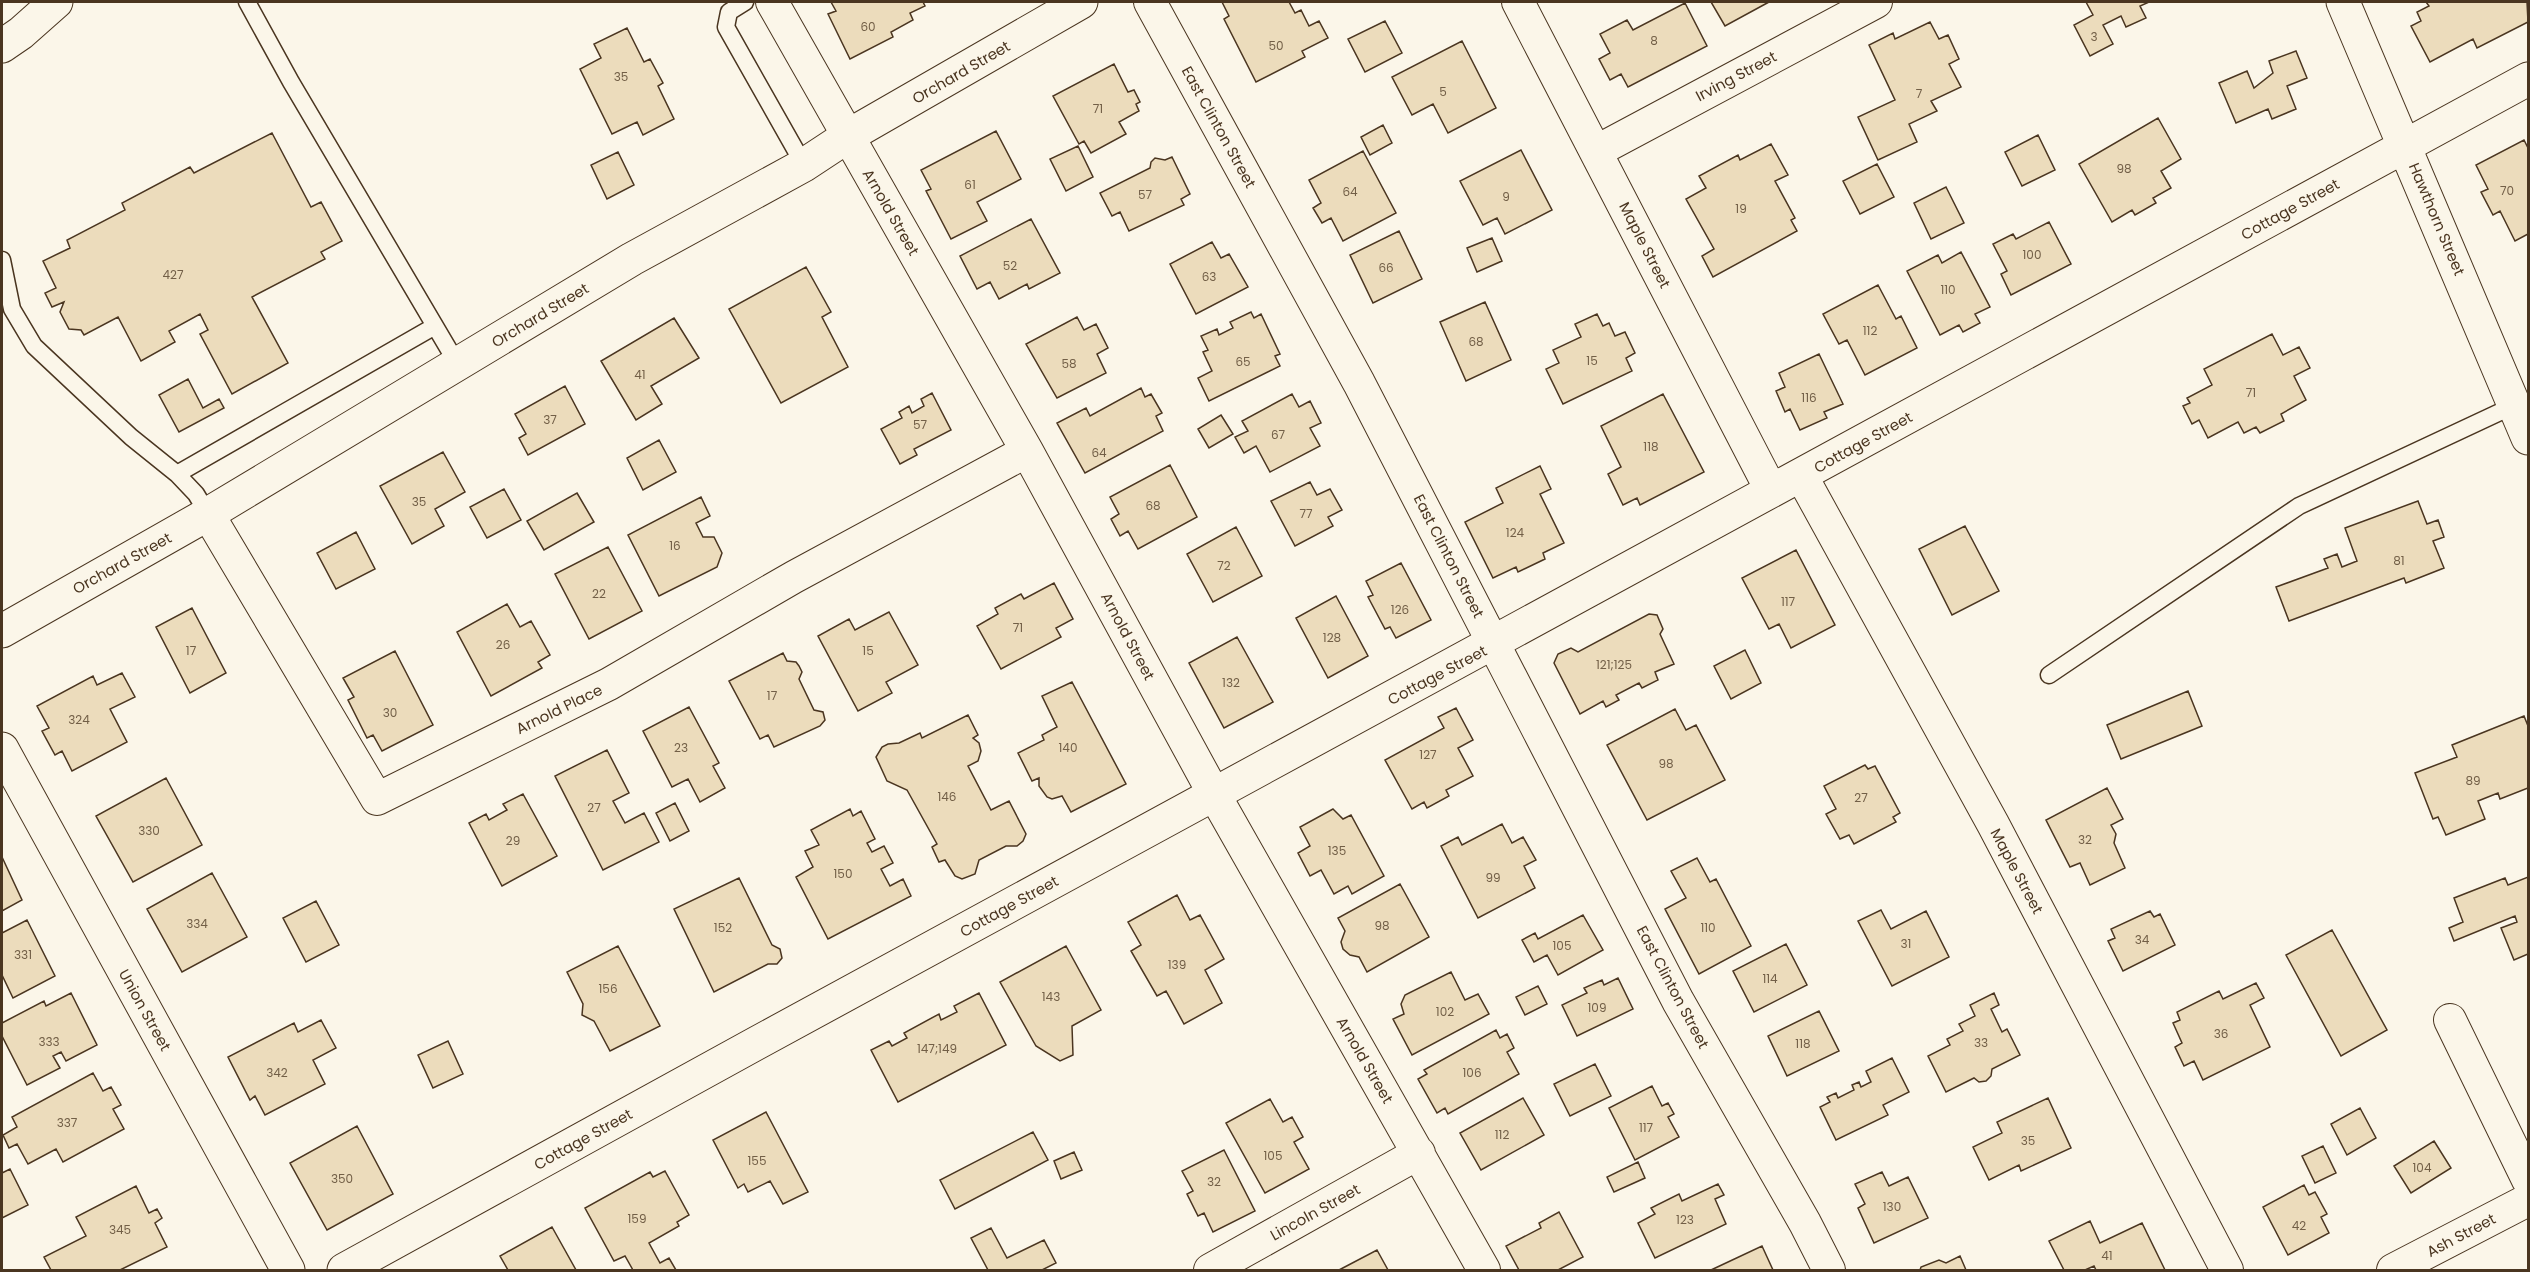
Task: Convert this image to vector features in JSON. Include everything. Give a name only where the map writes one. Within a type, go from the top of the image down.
[{"type":"main road","points":[[2,46],[21,33],[56,2]]},
{"type":"main road","name":"Orchard Street","points":[[2,631],[208,514],[632,259],[804,165],[848,136],[1081,2]]},
{"type":"main road","name":"Hawthorn Street","points":[[2343,2],[2529,438]]},
{"type":"main road","name":"Cottage Street","points":[[344,1270],[2529,78]]},
{"type":"main road","name":"Union Street","points":[[4,758],[288,1270]]},
{"type":"street","name":"Arnold Street","points":[[772,2],[1027,451],[1214,795],[1484,1270]]},
{"type":"street","name":"East Clinton Street","points":[[1150,2],[1359,383],[1678,1001],[1805,1223],[1829,1270]]},
{"type":"street","name":"Maple Street","points":[[1518,2],[1771,490]]},
{"type":"street","name":"Irving Street","points":[[1597,151],[1876,2]]},
{"type":"street","name":"Arnold Place","points":[[208,514],[377,799],[609,684],[794,577],[1027,451]]},
{"type":"street","name":"Maple Street","points":[[1801,476],[1993,824],[2228,1270]]},
{"type":"street","points":[[2450,1020],[2529,1180]]},
{"type":"street","name":"Lincoln Street","points":[[1210,1270],[1419,1154]]},
{"type":"street","name":"Ash Street","points":[[2393,1270],[2529,1200]]},
{"type":"lane","points":[[247,2],[291,82],[458,365]]},
{"type":"lane","points":[[745,2],[729,12],[726,27],[804,165]]},
{"type":"lane","points":[[2,260],[12,309],[34,346],[131,437],[177,474],[196,494],[208,514]]},
{"type":"lane","points":[[177,474],[435,326]]},
{"type":"lane","points":[[2049,675],[2299,506],[2515,405]]},
{"type":"building","points":[[831,2],[923,2],[925,6],[910,13],[913,20],[891,32],[893,37],[850,59],[828,14],[836,11]]},
{"type":"building","points":[[1222,2],[1289,2],[1295,13],[1301,10],[1309,26],[1319,21],[1328,38],[1302,51],[1305,57],[1256,82],[1224,19],[1229,16]]},
{"type":"building","points":[[1711,2],[1769,2],[1725,26]]},
{"type":"building","points":[[2086,2],[2149,2],[2140,6],[2146,18],[2126,27],[2121,16],[2103,25],[2113,44],[2090,56],[2074,25],[2093,15]]},
{"type":"building","points":[[2426,2],[2527,2],[2528,22],[2477,48],[2473,39],[2430,62],[2411,26],[2421,21],[2417,12],[2429,6]]},
{"type":"building","points":[[1685,3],[1707,46],[1628,87],[1621,74],[1610,80],[1599,59],[1610,53],[1600,34],[1627,20],[1633,30]]},
{"type":"building","points":[[1385,21],[1402,53],[1365,72],[1348,39]]},
{"type":"building","points":[[1930,22],[1939,39],[1948,35],[1959,59],[1949,64],[1961,87],[1931,101],[1937,111],[1909,124],[1917,142],[1878,160],[1858,117],[1895,100],[1869,45],[1893,33],[1895,39]]},
{"type":"building","points":[[627,28],[644,62],[650,59],[663,83],[658,86],[674,119],[643,135],[637,122],[612,134],[580,69],[601,58],[594,44]]},
{"type":"building","points":[[1462,41],[1496,108],[1448,133],[1433,104],[1412,115],[1392,77]]},
{"type":"building","points":[[2296,51],[2307,78],[2287,86],[2296,109],[2272,119],[2268,109],[2236,123],[2219,83],[2247,71],[2254,88],[2273,73],[2269,61]]},
{"type":"building","points":[[1114,64],[1128,92],[1134,90],[1140,102],[1136,104],[1139,111],[1119,122],[1126,134],[1091,153],[1084,141],[1079,144],[1053,96]]},
{"type":"building","points":[[2158,118],[2181,159],[2161,171],[2171,188],[2153,198],[2156,203],[2135,215],[2132,210],[2112,222],[2079,164]]},
{"type":"building","points":[[1383,125],[1392,143],[1370,155],[1361,137]]},
{"type":"building","points":[[996,131],[1021,179],[977,202],[987,221],[951,239],[926,191],[931,189],[921,170]]},
{"type":"building","points":[[272,133],[311,207],[321,202],[342,241],[321,252],[325,259],[252,297],[288,363],[232,394],[200,334],[208,330],[200,314],[169,331],[175,342],[141,361],[118,317],[84,335],[81,330],[69,329],[60,312],[64,302],[52,307],[45,293],[56,288],[43,261],[70,248],[67,240],[125,210],[122,203],[190,167],[194,173]]},
{"type":"building","points":[[2038,135],[2055,170],[2022,186],[2005,152]]},
{"type":"building","points":[[2524,140],[2528,148],[2528,234],[2515,241],[2500,211],[2493,215],[2481,192],[2488,189],[2476,165]]},
{"type":"building","points":[[1771,144],[1788,175],[1775,181],[1795,218],[1791,220],[1797,231],[1713,277],[1702,256],[1714,249],[1686,199],[1706,188],[1699,176],[1738,155],[1740,160]]},
{"type":"building","points":[[1078,146],[1093,177],[1066,191],[1050,159]]},
{"type":"building","points":[[1521,150],[1552,210],[1505,234],[1497,218],[1483,225],[1460,181]]},
{"type":"building","points":[[1363,151],[1396,213],[1343,241],[1331,218],[1322,223],[1313,208],[1321,203],[1309,180]]},
{"type":"building","points":[[618,152],[634,185],[607,199],[591,165]]},
{"type":"building","points":[[1172,157],[1190,194],[1181,199],[1184,205],[1129,231],[1120,212],[1112,216],[1100,193],[1150,168],[1155,158],[1165,160]]},
{"type":"building","points":[[1877,164],[1894,197],[1860,214],[1843,181]]},
{"type":"building","points":[[1946,187],[1964,223],[1931,239],[1914,203]]},
{"type":"building","points":[[1031,219],[1060,273],[1029,289],[1027,284],[999,299],[990,282],[977,289],[960,256]]},
{"type":"building","points":[[2049,222],[2071,264],[2011,295],[2001,274],[2007,271],[1993,244],[2013,234],[2016,239]]},
{"type":"building","points":[[1399,231],[1422,279],[1373,303],[1350,255]]},
{"type":"building","points":[[1492,238],[1502,261],[1477,272],[1467,248]]},
{"type":"building","points":[[1212,242],[1221,258],[1229,254],[1248,287],[1196,314],[1170,264]]},
{"type":"building","points":[[1961,252],[1990,307],[1975,314],[1980,323],[1963,332],[1959,325],[1940,335],[1907,271],[1938,255],[1942,263]]},
{"type":"building","points":[[806,267],[831,312],[822,317],[848,367],[781,403],[729,309]]},
{"type":"building","points":[[1878,285],[1896,319],[1901,316],[1917,348],[1865,375],[1847,340],[1839,344],[1823,314]]},
{"type":"building","points":[[1485,302],[1511,360],[1466,381],[1440,322]]},
{"type":"building","points":[[1251,312],[1254,318],[1261,314],[1280,354],[1275,356],[1280,366],[1209,401],[1198,378],[1212,371],[1203,352],[1208,350],[1201,336],[1217,329],[1219,335],[1233,328],[1230,322]]},
{"type":"building","points":[[1597,314],[1603,326],[1609,323],[1615,336],[1625,332],[1635,353],[1626,358],[1632,371],[1563,404],[1546,369],[1559,363],[1553,350],[1581,337],[1575,324]]},
{"type":"building","points":[[1077,317],[1084,330],[1096,324],[1108,348],[1097,354],[1106,373],[1057,398],[1026,344]]},
{"type":"building","points":[[674,318],[699,358],[651,386],[662,404],[636,420],[601,361]]},
{"type":"building","points":[[2272,334],[2283,355],[2299,347],[2310,368],[2294,376],[2306,400],[2281,414],[2284,421],[2260,433],[2256,427],[2244,433],[2238,422],[2208,438],[2199,420],[2192,424],[2183,406],[2190,403],[2187,398],[2212,385],[2204,369]]},
{"type":"building","points":[[1819,354],[1843,404],[1824,412],[1827,418],[1800,430],[1790,409],[1785,412],[1776,391],[1785,387],[1779,373]]},
{"type":"building","points":[[188,379],[203,408],[219,399],[224,408],[179,432],[159,395]]},
{"type":"building","points":[[565,386],[585,424],[528,455],[519,438],[526,434],[515,414]]},
{"type":"building","points":[[1141,388],[1145,397],[1151,394],[1162,413],[1156,416],[1163,431],[1085,473],[1057,423],[1086,408],[1090,416]]},
{"type":"building","points":[[932,393],[951,430],[914,449],[917,455],[900,464],[881,429],[902,418],[899,412],[909,406],[912,413],[924,406],[921,399]]},
{"type":"building","points":[[1292,394],[1299,407],[1310,401],[1321,423],[1310,428],[1320,446],[1270,472],[1256,446],[1244,453],[1235,437],[1248,431],[1242,421]]},
{"type":"building","points":[[1663,394],[1704,472],[1640,505],[1637,498],[1623,505],[1608,474],[1621,467],[1601,426]]},
{"type":"building","points":[[1221,415],[1233,434],[1209,448],[1198,429]]},
{"type":"building","points":[[659,440],[676,472],[643,490],[627,458]]},
{"type":"building","points":[[443,452],[465,492],[435,509],[444,526],[412,544],[380,486]]},
{"type":"building","points":[[1170,465],[1197,517],[1138,549],[1128,531],[1120,536],[1111,519],[1119,514],[1110,497]]},
{"type":"building","points":[[1540,466],[1551,489],[1540,494],[1564,543],[1543,553],[1545,559],[1518,572],[1516,567],[1493,578],[1465,522],[1503,503],[1496,488]]},
{"type":"building","points":[[1310,482],[1317,495],[1330,489],[1342,510],[1328,517],[1333,526],[1295,546],[1271,501]]},
{"type":"building","points":[[504,489],[521,520],[487,538],[470,507]]},
{"type":"building","points":[[577,493],[594,522],[544,550],[527,521]]},
{"type":"building","points":[[701,497],[710,516],[696,523],[703,537],[714,537],[722,553],[717,567],[659,596],[628,535]]},
{"type":"building","points":[[2418,501],[2427,524],[2438,520],[2444,537],[2433,541],[2444,568],[2406,583],[2404,578],[2289,621],[2276,587],[2328,568],[2324,559],[2337,554],[2342,567],[2357,561],[2345,528]]},
{"type":"building","points":[[1965,526],[1999,591],[1952,615],[1919,549]]},
{"type":"building","points":[[1236,527],[1262,576],[1213,602],[1187,554]]},
{"type":"building","points":[[356,532],[375,569],[336,589],[317,553]]},
{"type":"building","points":[[608,547],[642,611],[589,639],[555,574]]},
{"type":"building","points":[[1796,550],[1835,625],[1791,648],[1779,624],[1769,629],[1742,578]]},
{"type":"building","points":[[1401,563],[1431,620],[1396,638],[1390,627],[1385,629],[1368,597],[1373,595],[1366,581]]},
{"type":"building","points":[[1054,583],[1073,619],[1056,628],[1061,637],[1001,669],[977,626],[998,614],[995,608],[1021,594],[1024,599]]},
{"type":"building","points":[[1336,596],[1368,656],[1328,678],[1296,618]]},
{"type":"building","points":[[507,604],[520,627],[531,621],[550,655],[538,662],[542,668],[491,696],[457,632]]},
{"type":"building","points":[[192,608],[226,673],[190,693],[156,627]]},
{"type":"building","points":[[889,612],[918,665],[886,682],[892,693],[858,711],[818,636],[849,619],[855,630]]},
{"type":"building","points":[[1649,614],[1657,615],[1663,629],[1660,634],[1674,664],[1655,672],[1658,680],[1642,688],[1639,683],[1616,695],[1619,700],[1606,707],[1603,701],[1580,714],[1554,663],[1558,654],[1571,648],[1578,652]]},
{"type":"building","points":[[1237,637],[1273,702],[1224,728],[1189,663]]},
{"type":"building","points":[[1745,650],[1761,683],[1731,699],[1714,666]]},
{"type":"building","points":[[395,651],[433,725],[382,751],[373,735],[367,738],[348,700],[354,697],[343,678]]},
{"type":"building","points":[[783,653],[787,661],[796,662],[799,666],[802,672],[799,679],[814,710],[823,712],[825,720],[820,726],[774,747],[768,735],[760,739],[729,681]]},
{"type":"building","points":[[122,673],[135,697],[110,709],[127,742],[72,771],[62,751],[55,755],[42,731],[49,728],[37,706],[93,676],[97,685]]},
{"type":"building","points":[[1072,682],[1126,784],[1071,812],[1062,796],[1052,799],[1047,797],[1039,786],[1039,778],[1032,781],[1018,753],[1044,740],[1042,735],[1057,727],[1042,696]]},
{"type":"building","points":[[2188,691],[2202,726],[2121,759],[2107,725]]},
{"type":"building","points":[[689,707],[719,763],[713,766],[725,788],[700,802],[688,779],[672,787],[643,731]]},
{"type":"building","points":[[1456,708],[1473,740],[1458,748],[1473,776],[1446,790],[1449,796],[1427,808],[1424,802],[1412,809],[1385,760],[1444,728],[1438,717]]},
{"type":"building","points":[[1675,709],[1686,730],[1696,725],[1725,780],[1647,820],[1607,745]]},
{"type":"building","points":[[968,715],[978,735],[973,738],[979,743],[981,751],[978,761],[968,766],[991,810],[1009,801],[1026,834],[1017,846],[1006,846],[979,860],[975,874],[962,879],[955,876],[945,860],[939,862],[932,847],[937,844],[907,790],[887,781],[876,757],[882,747],[888,744],[899,743],[920,733],[922,738]]},
{"type":"building","points":[[2524,716],[2528,726],[2528,788],[2500,799],[2498,793],[2478,801],[2485,819],[2446,835],[2438,817],[2433,819],[2415,773],[2457,757],[2452,745]]},
{"type":"building","points":[[607,750],[629,793],[613,801],[625,823],[644,813],[659,842],[603,870],[555,776]]},
{"type":"building","points":[[1865,765],[1868,769],[1875,766],[1900,813],[1893,817],[1896,822],[1854,844],[1849,835],[1840,839],[1826,814],[1836,809],[1824,786]]},
{"type":"building","points":[[166,778],[202,845],[133,882],[96,816]]},
{"type":"building","points":[[2107,788],[2123,819],[2111,825],[2116,834],[2114,843],[2125,868],[2090,885],[2080,863],[2070,867],[2046,820]]},
{"type":"building","points":[[523,794],[557,856],[502,886],[469,823],[486,814],[489,820],[507,810],[503,804]]},
{"type":"building","points":[[675,803],[689,831],[670,841],[656,813]]},
{"type":"building","points":[[850,809],[853,816],[861,811],[875,839],[867,843],[872,852],[884,846],[893,863],[881,869],[890,886],[903,879],[911,896],[828,939],[796,877],[813,867],[805,851],[819,845],[811,830]]},
{"type":"building","points":[[1333,809],[1343,819],[1351,815],[1384,876],[1352,894],[1348,886],[1334,894],[1321,870],[1310,876],[1298,853],[1310,846],[1300,827]]},
{"type":"building","points":[[1502,824],[1512,843],[1523,837],[1536,860],[1524,866],[1535,888],[1478,918],[1441,846],[1458,837],[1462,845]]},
{"type":"building","points":[[2,857],[22,900],[2,911]]},
{"type":"building","points":[[1697,858],[1710,882],[1716,879],[1751,946],[1699,974],[1665,909],[1686,898],[1671,871]]},
{"type":"building","points":[[212,873],[247,937],[182,972],[147,909]]},
{"type":"building","points":[[2528,877],[2528,954],[2514,960],[2501,928],[2517,922],[2515,916],[2454,941],[2449,928],[2463,922],[2454,898],[2505,878],[2508,885]]},
{"type":"building","points":[[739,878],[772,945],[780,949],[782,958],[777,964],[768,964],[714,992],[674,909]]},
{"type":"building","points":[[1400,884],[1429,937],[1367,972],[1359,957],[1350,955],[1343,949],[1341,942],[1345,931],[1338,918]]},
{"type":"building","points":[[1177,895],[1190,920],[1200,915],[1224,959],[1205,970],[1222,1003],[1184,1024],[1166,991],[1157,996],[1131,951],[1141,945],[1128,922]]},
{"type":"building","points":[[316,901],[339,945],[306,962],[283,918]]},
{"type":"building","points":[[1881,910],[1891,929],[1926,911],[1949,957],[1892,986],[1858,921]]},
{"type":"building","points":[[2150,911],[2154,917],[2160,914],[2175,945],[2123,971],[2108,941],[2115,938],[2111,929]]},
{"type":"building","points":[[1583,915],[1603,950],[1558,975],[1547,955],[1534,962],[1522,940],[1535,933],[1538,939]]},
{"type":"building","points":[[27,920],[55,976],[13,998],[2,975],[2,933]]},
{"type":"building","points":[[2332,930],[2387,1030],[2341,1056],[2286,955]]},
{"type":"building","points":[[1786,944],[1807,985],[1754,1012],[1733,971]]},
{"type":"building","points":[[618,946],[660,1026],[610,1051],[594,1021],[582,1015],[583,1004],[567,972]]},
{"type":"building","points":[[1066,946],[1101,1010],[1072,1026],[1073,1055],[1060,1061],[1036,1046],[1000,982]]},
{"type":"building","points":[[1451,972],[1465,1000],[1478,994],[1489,1014],[1412,1055],[1393,1019],[1404,1014],[1401,1004],[1405,995]]},
{"type":"building","points":[[1618,978],[1633,1009],[1577,1036],[1562,1005],[1587,993],[1584,988],[1602,980],[1604,985]]},
{"type":"building","points":[[2256,983],[2264,998],[2250,1005],[2270,1047],[2203,1080],[2194,1061],[2184,1066],[2175,1047],[2182,1043],[2173,1023],[2180,1020],[2177,1012],[2219,991],[2223,999]]},
{"type":"building","points":[[1538,986],[1547,1004],[1525,1015],[1516,997]]},
{"type":"building","points":[[71,993],[97,1045],[66,1061],[61,1052],[53,1056],[60,1068],[27,1085],[2,1036],[2,1023],[44,1001],[46,1006]]},
{"type":"building","points":[[979,993],[1006,1045],[898,1102],[871,1050],[889,1041],[892,1046],[907,1038],[904,1033],[939,1014],[941,1020],[957,1012],[954,1006]]},
{"type":"building","points":[[1994,993],[1999,1005],[1991,1009],[2002,1032],[2007,1029],[2020,1055],[1992,1069],[1991,1076],[1986,1081],[1979,1082],[1974,1078],[1946,1092],[1928,1056],[1950,1045],[1947,1039],[1963,1031],[1959,1024],[1975,1016],[1970,1005]]},
{"type":"building","points":[[1819,1011],[1839,1051],[1787,1076],[1768,1036]]},
{"type":"building","points":[[321,1020],[336,1048],[313,1060],[325,1084],[265,1115],[255,1096],[250,1100],[228,1057],[294,1023],[298,1032]]},
{"type":"building","points":[[1496,1030],[1500,1038],[1507,1034],[1514,1048],[1507,1052],[1519,1074],[1448,1114],[1445,1108],[1437,1113],[1418,1079],[1427,1074],[1424,1070]]},
{"type":"building","points":[[448,1041],[463,1074],[433,1088],[418,1055]]},
{"type":"building","points":[[1892,1058],[1909,1092],[1883,1105],[1888,1115],[1836,1140],[1820,1107],[1830,1102],[1827,1097],[1836,1093],[1838,1098],[1854,1090],[1852,1085],[1859,1082],[1861,1087],[1871,1082],[1866,1071]]},
{"type":"building","points":[[1595,1064],[1611,1096],[1570,1116],[1554,1084]]},
{"type":"building","points":[[93,1073],[103,1091],[111,1087],[121,1105],[113,1109],[124,1129],[63,1162],[56,1149],[28,1164],[17,1144],[9,1148],[3,1135],[17,1127],[12,1117]]},
{"type":"building","points":[[1652,1086],[1662,1106],[1668,1103],[1674,1114],[1668,1117],[1679,1137],[1635,1160],[1609,1108]]},
{"type":"building","points":[[1523,1098],[1544,1135],[1481,1170],[1460,1133]]},
{"type":"building","points":[[2048,1098],[2071,1148],[2021,1171],[2019,1165],[1989,1180],[1973,1147],[2002,1133],[1997,1122]]},
{"type":"building","points":[[1270,1099],[1283,1122],[1292,1117],[1303,1137],[1294,1142],[1309,1169],[1265,1193],[1226,1123]]},
{"type":"building","points":[[2360,1108],[2376,1138],[2347,1155],[2331,1124]]},
{"type":"building","points":[[766,1112],[808,1192],[783,1204],[770,1181],[748,1192],[744,1184],[738,1188],[713,1140]]},
{"type":"building","points":[[357,1126],[393,1194],[327,1230],[290,1163]]},
{"type":"building","points":[[1033,1132],[1048,1160],[955,1209],[940,1180]]},
{"type":"building","points":[[2434,1141],[2451,1168],[2411,1193],[2394,1166]]},
{"type":"building","points":[[2323,1146],[2336,1173],[2315,1183],[2302,1156]]},
{"type":"building","points":[[1224,1150],[1255,1211],[1213,1232],[1204,1213],[1198,1216],[1187,1194],[1193,1191],[1182,1171]]},
{"type":"building","points":[[1074,1152],[1082,1170],[1061,1179],[1054,1161]]},
{"type":"building","points":[[1638,1162],[1645,1178],[1614,1192],[1607,1177]]},
{"type":"building","points":[[10,1169],[28,1205],[2,1218],[2,1173]]},
{"type":"building","points":[[665,1171],[689,1215],[677,1222],[679,1226],[649,1243],[660,1263],[669,1258],[676,1270],[633,1270],[625,1256],[614,1261],[585,1208],[650,1172],[653,1177]]},
{"type":"building","points":[[1882,1172],[1889,1186],[1908,1177],[1928,1218],[1874,1243],[1858,1208],[1865,1204],[1855,1184]]},
{"type":"building","points":[[1718,1184],[1724,1195],[1715,1199],[1726,1224],[1655,1258],[1638,1223],[1655,1214],[1651,1208],[1679,1194],[1682,1201]]},
{"type":"building","points":[[2304,1185],[2309,1195],[2315,1192],[2327,1214],[2321,1217],[2329,1233],[2288,1255],[2263,1207]]},
{"type":"building","points":[[136,1186],[149,1213],[157,1209],[162,1218],[155,1223],[167,1247],[120,1270],[51,1270],[44,1257],[86,1236],[76,1217]]},
{"type":"building","points":[[1559,1212],[1583,1257],[1558,1270],[1519,1270],[1506,1246],[1541,1228],[1539,1223]]},
{"type":"building","points":[[2090,1221],[2100,1243],[2142,1223],[2165,1270],[2096,1270],[2094,1266],[2085,1270],[2064,1270],[2049,1241]]},
{"type":"building","points":[[552,1227],[576,1270],[508,1270],[500,1256]]},
{"type":"building","points":[[991,1228],[1007,1258],[1044,1240],[1056,1263],[1042,1270],[988,1270],[971,1238]]},
{"type":"building","points":[[1762,1246],[1773,1270],[1711,1270]]},
{"type":"building","points":[[1377,1250],[1388,1270],[1339,1270]]},
{"type":"building","points":[[1960,1256],[1966,1270],[1920,1270],[1921,1267],[1939,1260],[1946,1263]]}]
